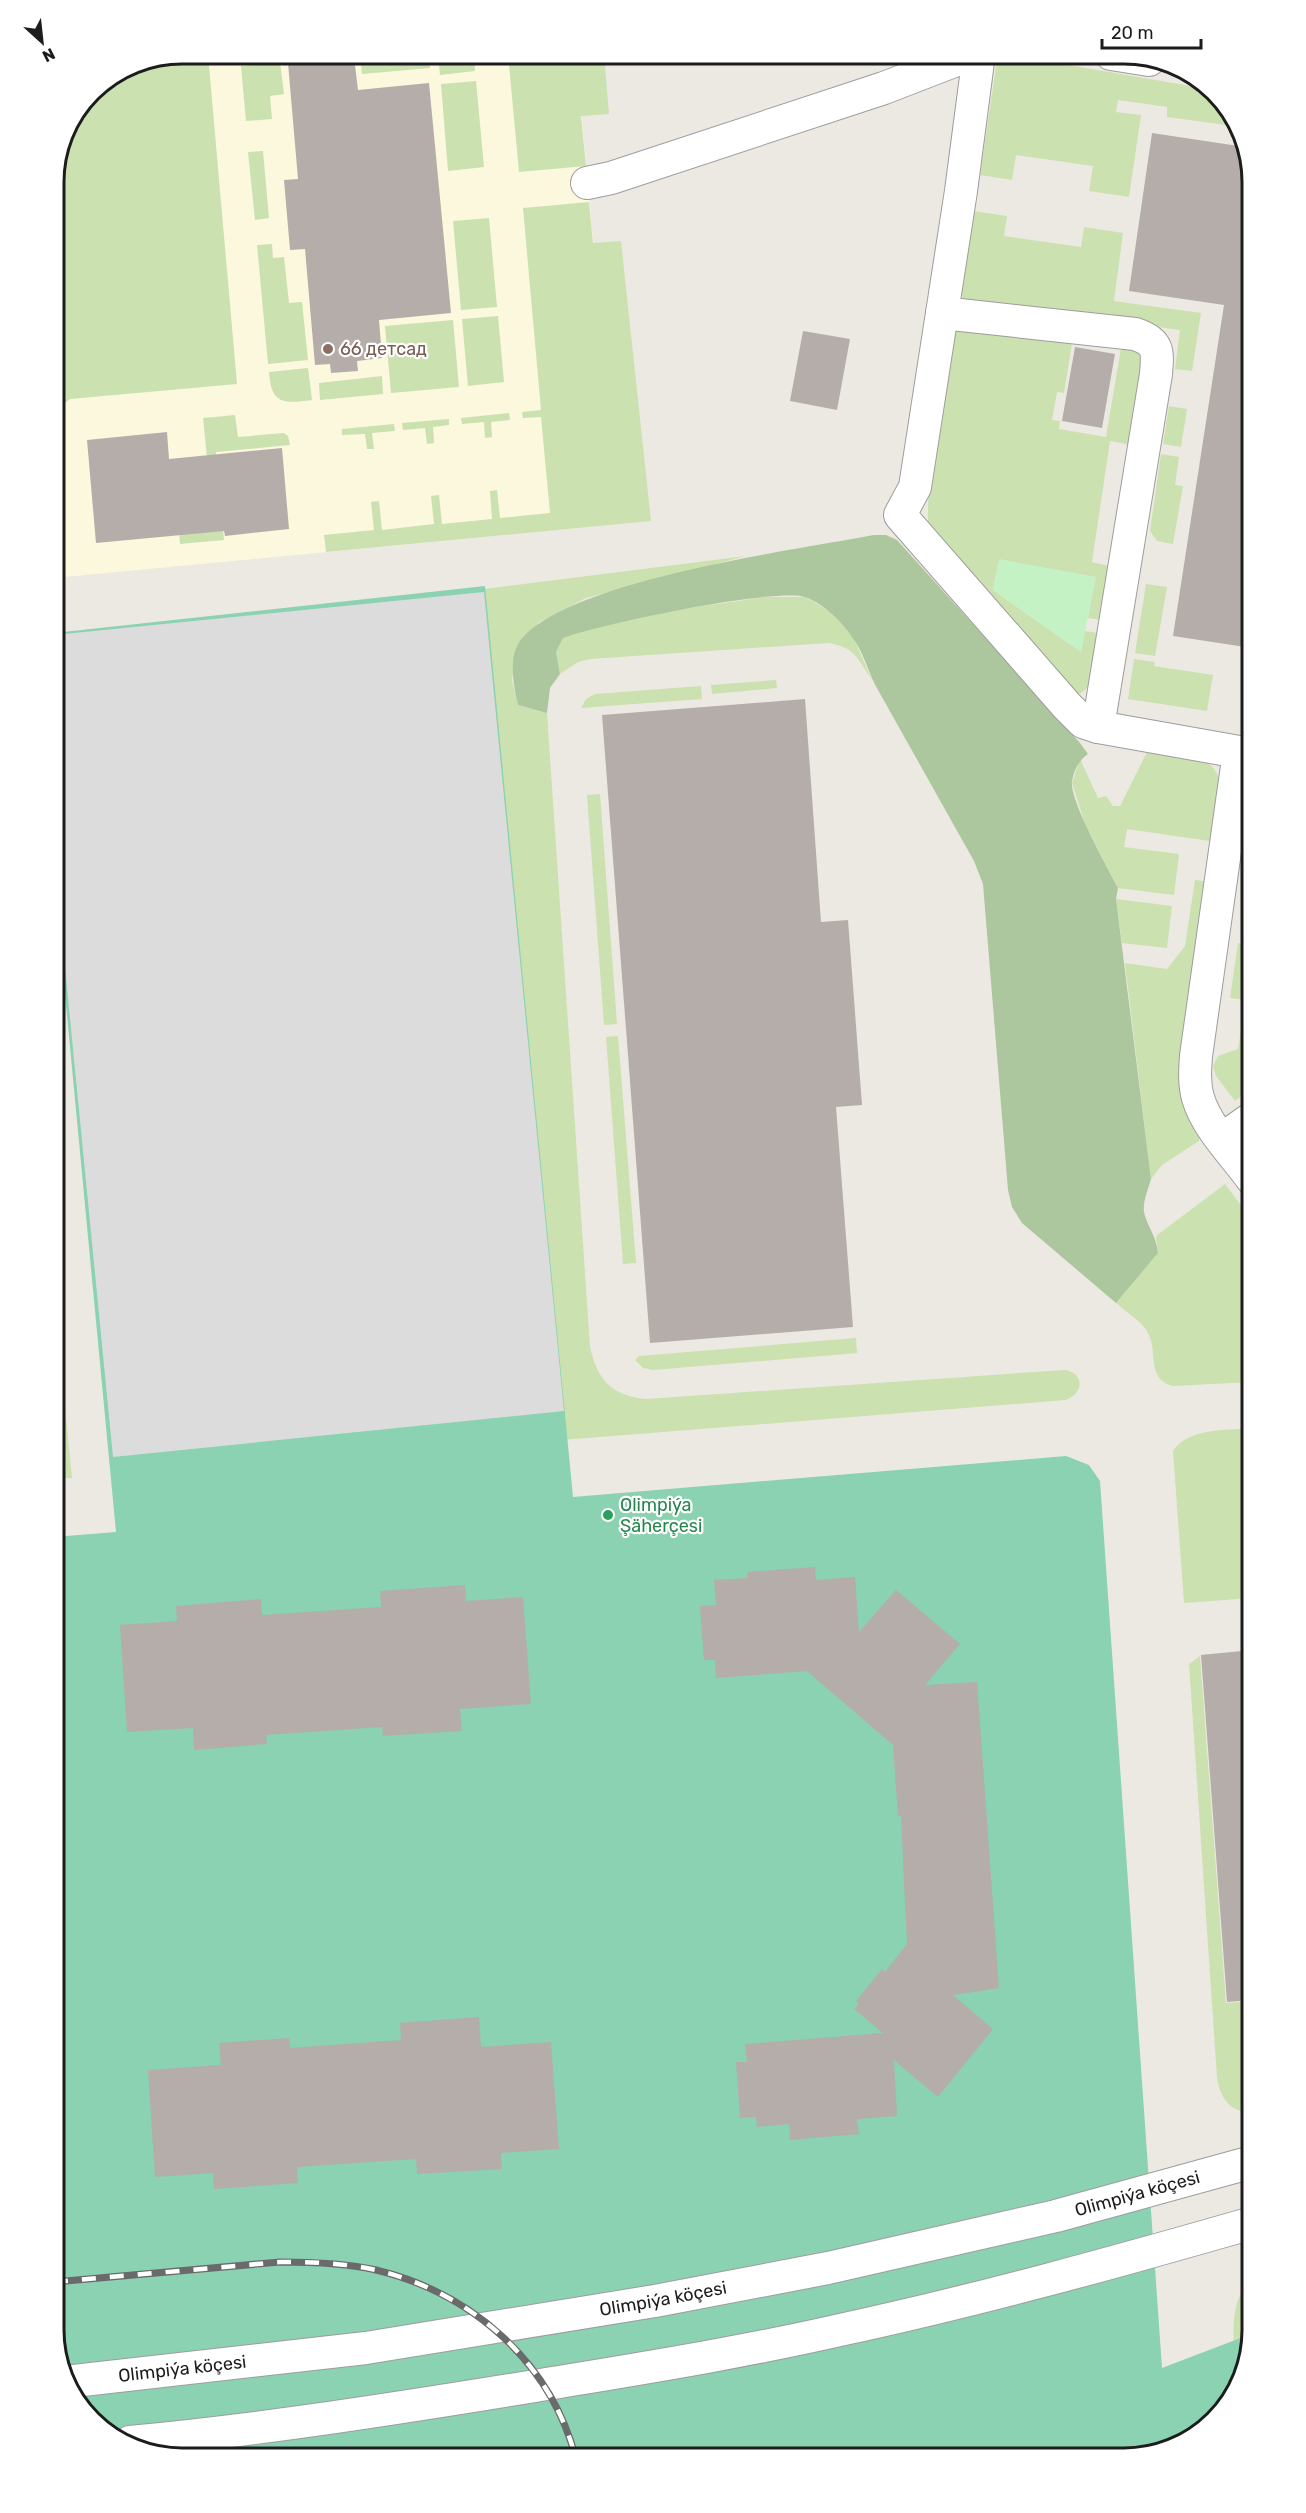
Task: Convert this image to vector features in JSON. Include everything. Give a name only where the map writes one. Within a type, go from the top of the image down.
[{"type":"street","points":[[587,183],[611,178],[863,95],[943,65]]},
{"type":"street","points":[[977,65],[915,487],[900,515],[1066,706],[1083,722],[1098,727],[1239,752],[1198,1044],[1195,1081],[1198,1097],[1207,1118],[1242,1166]]},
{"type":"street","points":[[942,313],[1135,334],[1149,339],[1156,348],[1156,374],[1098,727]]},
{"type":"street","points":[[1222,1139],[1242,1125]]},
{"type":"street","name":"Olimpiýa köçesi","points":[[75,2381],[366,2348],[655,2301],[828,2268],[1056,2216],[1242,2165]]},
{"type":"street","points":[[141,2441],[377,2412],[657,2366],[838,2331],[988,2295],[1242,2226]]},
{"type":"shaded area","name":"66 детсад","points":[[182,64],[577,64],[619,524],[65,577],[65,175],[73,137],[89,111],[123,80],[144,71]]},
{"type":"shaded area","points":[[484,592],[564,1411],[113,1457],[65,964],[65,634]]},
{"type":"green space","points":[[209,64],[237,384],[70,399],[65,403],[65,175],[73,137],[80,123],[94,105],[123,80],[137,73],[167,66]]},
{"type":"green space","points":[[280,64],[284,94],[270,96],[272,119],[246,121],[241,66]]},
{"type":"green space","points":[[361,64],[430,64],[430,68],[362,74]]},
{"type":"green space","points":[[439,64],[475,64],[475,71],[440,75]]},
{"type":"green space","points":[[509,64],[605,64],[609,114],[581,116],[586,166],[519,172]]},
{"type":"green space","points":[[996,65],[1068,65],[1192,86],[1207,99],[1226,124],[1167,117],[1167,107],[1118,100],[1116,112],[1141,115],[1129,197],[1089,191],[1093,166],[1016,155],[1012,180],[980,175]]},
{"type":"green space","points":[[476,81],[484,167],[448,171],[441,84]]},
{"type":"green space","points":[[263,151],[269,218],[255,220],[248,152]]},
{"type":"green space","points":[[589,202],[593,243],[621,241],[651,521],[326,552],[324,535],[374,530],[371,502],[379,501],[382,530],[434,524],[431,496],[439,495],[442,524],[492,519],[490,491],[497,490],[500,518],[550,513],[541,417],[523,418],[522,412],[541,410],[523,208]]},
{"type":"green space","points":[[973,211],[1007,216],[1004,236],[1081,247],[1084,227],[1123,233],[1114,301],[1201,313],[1192,371],[1175,369],[1180,330],[964,301],[961,292]]},
{"type":"green space","points":[[489,218],[497,307],[461,310],[453,221]]},
{"type":"green space","points":[[272,244],[273,258],[284,257],[289,303],[302,302],[308,360],[268,364],[257,245]]},
{"type":"green space","points":[[498,316],[504,382],[468,386],[462,319]]},
{"type":"green space","points":[[453,320],[459,387],[391,393],[385,326]]},
{"type":"green space","points":[[958,329],[1073,337],[1064,393],[1057,392],[1052,420],[1060,421],[1059,429],[1106,437],[1122,342],[1143,352],[1132,445],[1110,441],[1092,562],[1109,566],[1101,620],[1088,618],[1095,577],[999,560],[993,590],[1081,652],[1085,631],[1098,633],[1088,687],[1080,694],[1076,694],[928,525],[928,502],[954,334]]},
{"type":"green space","points":[[308,368],[312,400],[293,402],[280,400],[276,396],[272,390],[269,372]]},
{"type":"green space","points":[[382,376],[383,394],[320,400],[319,383]]},
{"type":"green space","points":[[1169,406],[1187,409],[1181,447],[1163,444]]},
{"type":"green space","points":[[509,413],[510,420],[491,422],[492,437],[485,438],[484,422],[462,424],[461,418]]},
{"type":"green space","points":[[235,415],[238,437],[284,433],[288,436],[290,445],[216,452],[217,467],[208,468],[203,418]]},
{"type":"green space","points":[[449,419],[449,425],[433,427],[434,443],[427,444],[425,428],[403,430],[402,423]]},
{"type":"green space","points":[[394,424],[395,431],[372,433],[374,449],[367,449],[365,434],[342,435],[342,429]]},
{"type":"green space","points":[[1161,454],[1179,457],[1175,485],[1183,486],[1173,544],[1157,541],[1150,531]]},
{"type":"green space","points":[[218,475],[224,540],[180,544],[177,510]]},
{"type":"green space","points":[[874,535],[886,535],[897,540],[1088,754],[1076,769],[1072,781],[1073,790],[1083,818],[1118,888],[1116,899],[1151,1179],[1145,1198],[1144,1212],[1158,1253],[1116,1303],[1022,1223],[1012,1207],[1008,1190],[983,884],[974,861],[875,683],[860,649],[838,620],[808,598],[791,595],[688,608],[612,624],[563,638],[556,652],[560,674],[550,688],[547,713],[518,705],[513,667],[517,646],[539,623],[577,604],[626,586],[681,572],[738,559]]},
{"type":"green space","points":[[746,556],[586,598],[538,623],[517,647],[512,680],[518,705],[547,713],[590,1347],[597,1369],[615,1390],[646,1399],[1064,1370],[1075,1375],[1080,1383],[1079,1388],[1077,1393],[1066,1400],[474,1447],[484,589]]},
{"type":"green space","points":[[999,559],[1096,577],[1081,652],[993,590]]},
{"type":"green space","points":[[1146,584],[1167,587],[1155,656],[1135,653]]},
{"type":"green space","name":"Olimpiýa Şäherçesi","points":[[485,586],[573,1497],[1066,1456],[1089,1465],[1100,1481],[1162,2368],[1241,2338],[1233,2376],[1222,2396],[1207,2414],[1183,2433],[1169,2440],[1147,2446],[1124,2448],[175,2448],[144,2442],[117,2429],[99,2414],[80,2390],[73,2376],[67,2354],[64,2331],[64,1536],[116,1532],[65,990],[65,632]]},
{"type":"green space","points":[[764,597],[806,597],[834,614],[854,639],[872,680],[855,655],[844,648],[828,643],[590,659],[578,662],[560,674],[556,652],[563,638],[637,617]]},
{"type":"green space","points":[[1134,659],[1155,662],[1154,666],[1213,675],[1207,711],[1128,699]]},
{"type":"green space","points":[[776,680],[777,688],[712,694],[711,685]]},
{"type":"green space","points":[[701,686],[702,699],[581,708],[586,699],[595,694]]},
{"type":"green space","points":[[1148,750],[1184,754],[1203,760],[1218,775],[1221,786],[1217,842],[1127,829],[1124,847],[1179,854],[1174,895],[1118,888],[1085,824],[1072,783],[1080,759],[1098,798],[1106,796],[1113,806],[1120,806]]},
{"type":"green space","points":[[600,794],[617,1024],[604,1025],[587,795]]},
{"type":"green space","points":[[1195,880],[1211,882],[1199,1141],[1162,1165],[1151,1179],[1125,963],[1167,969],[1185,946]]},
{"type":"green space","points":[[1116,899],[1172,906],[1167,948],[1122,943]]},
{"type":"green space","points":[[1238,943],[1242,944],[1242,1000],[1230,998]]},
{"type":"green space","points":[[1242,1024],[1242,1096],[1235,1101],[1216,1076],[1213,1066],[1218,1056],[1238,1049]]},
{"type":"green space","points":[[618,1036],[636,1263],[623,1264],[606,1037]]},
{"type":"green space","points":[[1225,1184],[1242,1207],[1242,1383],[1173,1386],[1159,1377],[1147,1331],[1116,1303],[1158,1253],[1156,1236]]},
{"type":"green space","points":[[856,1338],[857,1353],[653,1370],[643,1368],[635,1360],[639,1356]]},
{"type":"green space","points":[[64,1402],[72,1478],[64,1478]]},
{"type":"green space","points":[[1242,1429],[1242,1599],[1184,1603],[1173,1451],[1188,1438],[1220,1430]]},
{"type":"green space","points":[[1200,1656],[1226,2003],[1242,2002],[1242,2111],[1227,2103],[1217,2078],[1189,1664]]},
{"type":"green space","points":[[1242,2293],[1242,2331],[1236,2366],[1234,2328],[1238,2300]]},
{"type":"building","points":[[288,64],[355,64],[358,90],[429,83],[451,313],[379,320],[382,358],[357,361],[358,371],[331,373],[330,364],[315,365],[305,249],[290,250],[284,180],[298,179]]},
{"type":"building","points":[[1152,133],[1235,146],[1242,182],[1242,646],[1173,636],[1224,305],[1129,291]]},
{"type":"building","points":[[803,331],[850,339],[837,410],[790,401]]},
{"type":"building","points":[[1075,347],[1115,354],[1102,428],[1062,421]]},
{"type":"building","points":[[167,432],[169,459],[282,448],[289,529],[225,536],[224,531],[96,543],[87,440]]},
{"type":"building","points":[[805,699],[821,922],[848,920],[862,1105],[836,1107],[853,1327],[650,1343],[602,715]]},
{"type":"building","points":[[815,1567],[816,1580],[855,1577],[859,1632],[896,1590],[960,1644],[925,1685],[977,1682],[999,1988],[953,1995],[993,2029],[938,2097],[894,2060],[897,2116],[857,2119],[859,2134],[790,2140],[789,2124],[757,2127],[756,2117],[740,2118],[736,2062],[747,2062],[745,2044],[883,2033],[854,2009],[859,2004],[856,2001],[882,1969],[885,1972],[907,1944],[901,1816],[898,1816],[893,1745],[807,1671],[716,1678],[715,1660],[704,1660],[700,1606],[716,1605],[714,1580],[748,1578],[747,1572]]},
{"type":"building","points":[[465,1585],[466,1601],[523,1597],[531,1704],[460,1709],[462,1731],[383,1736],[382,1727],[266,1735],[267,1744],[194,1750],[193,1728],[127,1732],[120,1625],[177,1621],[176,1606],[261,1599],[262,1615],[381,1607],[380,1591]]},
{"type":"building","points":[[1242,1651],[1242,2001],[1227,2002],[1201,1655]]},
{"type":"building","points":[[479,2017],[481,2047],[551,2042],[559,2149],[501,2153],[502,2169],[417,2174],[416,2159],[297,2167],[298,2183],[214,2189],[213,2173],[155,2177],[148,2070],[221,2065],[219,2043],[289,2038],[290,2048],[401,2040],[400,2023]]},
{"type":"railway","points":[[64,2281],[280,2262],[352,2266],[376,2270],[411,2281],[475,2314],[503,2337],[527,2363],[548,2392],[564,2424],[572,2448]]},
{"type":"place","name":"66 детсад","points":[[328,349]]},
{"type":"place","name":"Olimpiýa Şäherçesi","points":[[608,1515]]}]
